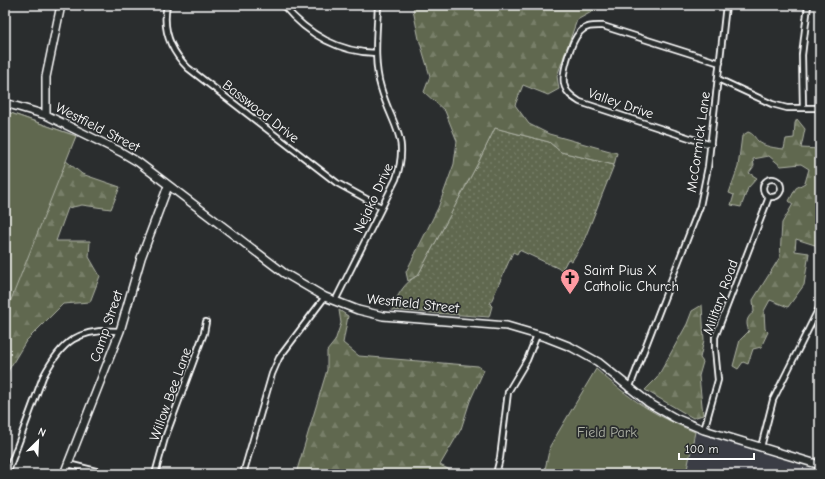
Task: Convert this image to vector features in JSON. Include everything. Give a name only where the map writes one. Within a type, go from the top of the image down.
[{"type":"main road","points":[[46,115],[46,77],[61,5]]},
{"type":"main road","name":"Westfield Street","points":[[5,103],[46,115],[122,152],[284,273],[325,297],[358,310],[384,316],[507,326],[561,342],[598,362],[648,404],[674,418],[704,430],[820,465]]},
{"type":"main road","name":"Camp Street","points":[[64,474],[120,331],[141,258],[168,186]]},
{"type":"street","name":"Basswood Drive","points":[[167,5],[166,25],[170,43],[178,58],[188,68],[337,183],[381,207]]},
{"type":"street","points":[[283,5],[291,14],[326,42],[342,49],[359,53],[376,54]]},
{"type":"street","name":"Nejako Drive","points":[[335,301],[398,174],[402,162],[402,145],[381,88],[376,54],[378,5]]},
{"type":"street","name":"McCormick Lane","points":[[629,389],[700,206],[711,145],[726,5]]},
{"type":"street","points":[[803,108],[802,55],[808,5]]},
{"type":"street","name":"Valley Drive","points":[[711,145],[580,102],[570,95],[564,87],[563,74],[575,40],[580,31],[590,26],[603,26],[720,62]]},
{"type":"street","points":[[718,79],[772,104],[787,108],[820,108]]},
{"type":"street","name":"Military Road","points":[[768,180],[775,180],[781,185],[781,190],[777,196],[769,197],[765,194],[763,186],[768,180]]},
{"type":"street","name":"Military Road","points":[[704,430],[718,380],[715,337],[769,197]]},
{"type":"street","points":[[243,474],[272,374],[279,358],[325,297]]},
{"type":"street","points":[[761,447],[773,400],[820,306]]},
{"type":"street","name":"Willow Bee Lane","points":[[155,474],[165,438],[204,333],[206,322]]},
{"type":"street","points":[[7,474],[50,362],[74,337],[85,332],[120,331]]},
{"type":"street","points":[[496,474],[500,458],[508,392],[527,360],[537,335]]},
{"type":"street","points":[[68,464],[108,474]]},
{"type":"shaded area","points":[[695,432],[820,471],[820,474],[690,474],[687,469]]},
{"type":"green space","points":[[416,5],[597,5],[597,9],[577,20],[557,76],[559,89],[548,95],[523,85],[515,105],[529,124],[549,134],[617,153],[614,165],[561,152],[549,142],[495,128],[418,275],[408,281],[406,272],[438,208],[454,164],[457,141],[445,111],[424,92],[430,76],[419,39],[413,10]]},
{"type":"green space","points":[[5,111],[76,136],[65,160],[82,174],[120,187],[111,209],[82,205],[68,208],[56,241],[90,241],[89,257],[100,276],[90,302],[63,304],[26,341],[5,376]]},
{"type":"green space","points":[[5,111],[76,136],[5,315]]},
{"type":"green space","points":[[797,119],[805,129],[801,148],[820,149],[820,240],[818,246],[796,239],[795,251],[809,253],[804,285],[788,307],[770,300],[764,311],[765,329],[768,332],[761,347],[753,349],[748,364],[743,362],[738,369],[733,366],[740,340],[749,331],[747,322],[748,318],[754,312],[753,300],[780,257],[782,223],[793,204],[789,201],[796,188],[805,183],[809,169],[801,164],[781,166],[769,156],[753,159],[754,166],[749,173],[757,178],[748,188],[741,207],[731,205],[734,195],[729,193],[738,167],[742,136],[748,132],[763,145],[784,149],[786,139],[794,138],[795,123]]},
{"type":"green space","points":[[495,128],[549,142],[561,152],[614,165],[583,243],[572,261],[568,259],[562,270],[519,250],[517,254],[513,252],[490,304],[492,306],[489,317],[392,310],[396,299],[402,290],[413,278],[418,275]]},
{"type":"green space","points":[[702,305],[704,340],[700,358],[703,362],[699,376],[703,415],[693,418],[645,390],[657,378],[687,324],[692,311]]},
{"type":"green space","points":[[339,310],[348,316],[343,343],[359,356],[478,366],[484,370],[470,401],[461,429],[440,465],[454,472],[453,474],[294,474],[297,470],[327,370],[327,351],[335,341],[341,323]]},
{"type":"green space","name":"Field Park","points":[[596,369],[631,398],[654,413],[695,432],[687,469],[690,474],[544,474],[550,446]]},
{"type":"place","name":"Saint Pius X Catholic Church","points":[[570,295]]}]
